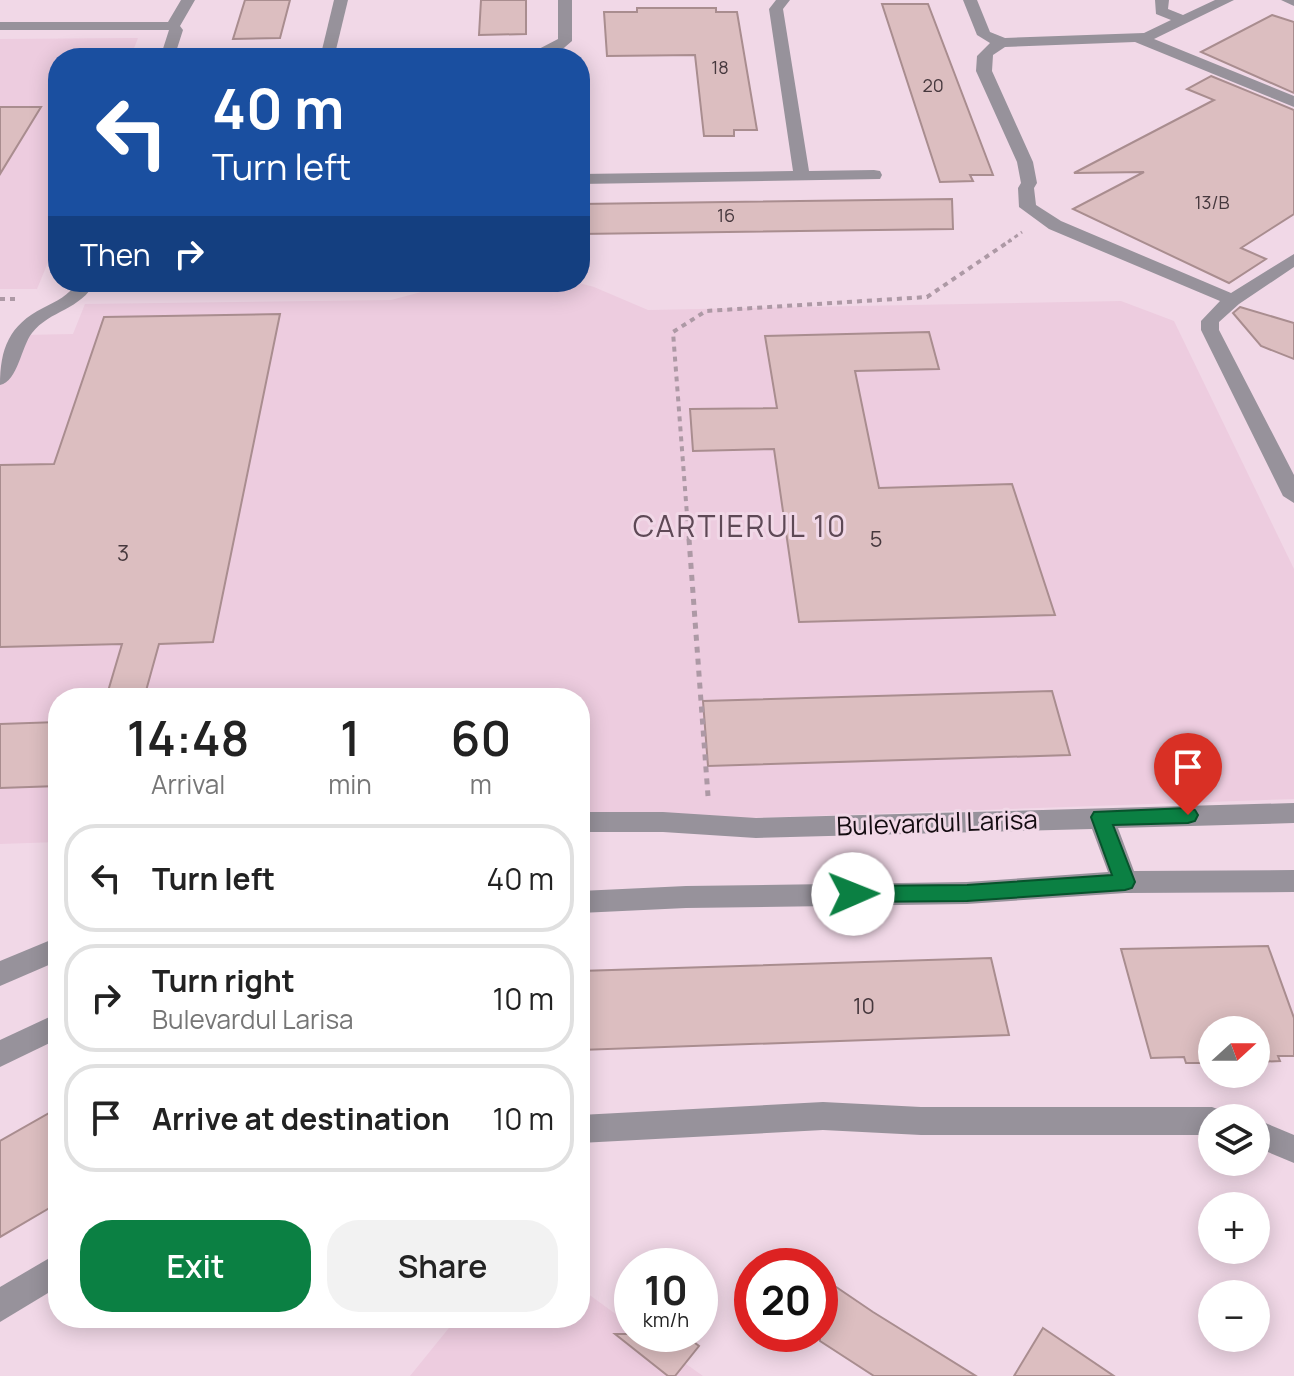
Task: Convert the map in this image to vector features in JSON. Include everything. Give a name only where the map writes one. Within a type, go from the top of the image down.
[{"type":"street","points":[[173,26],[188,0]]},
{"type":"street","points":[[329,48],[341,0]]},
{"type":"street","points":[[556,48],[565,41],[565,0]]},
{"type":"street","points":[[783,0],[776,9],[802,176]]},
{"type":"street","points":[[970,0],[984,35],[1003,43],[1138,38],[1185,21],[1227,0]]},
{"type":"street","points":[[1162,0],[1161,11],[1185,21]]},
{"type":"street","points":[[1288,0],[1294,2]]},
{"type":"street","points":[[0,26],[173,26]]},
{"type":"street","points":[[170,48],[176,30],[173,26]]},
{"type":"street","points":[[1138,38],[1294,102]]},
{"type":"street","points":[[1003,43],[985,54],[984,71],[1025,162],[1029,183],[1028,207],[1055,225],[1232,300]]},
{"type":"street","points":[[590,179],[874,175]]},
{"type":"street","points":[[1294,259],[1232,300],[1210,321],[1210,330],[1294,496]]},
{"type":"street","points":[[0,379],[23,331],[74,299],[79,292]]},
{"type":"street","name":"Bulevardul Larisa","points":[[590,822],[756,828],[1294,813]]},
{"type":"street","points":[[1101,817],[1125,882]]},
{"type":"street","points":[[590,902],[967,893],[1125,882],[1294,881]]},
{"type":"street","points":[[0,974],[48,953]]},
{"type":"street","points":[[0,1054],[48,1030]]},
{"type":"street","points":[[590,1128],[823,1116],[921,1121],[1198,1121]]},
{"type":"street","points":[[1270,1139],[1294,1149]]},
{"type":"street","points":[[0,1306],[48,1275]]},
{"type":"path","points":[[711,826],[673,332],[706,311],[927,297],[1043,218]]},
{"type":"shaded area","points":[[138,38],[134,48],[48,48],[48,262],[37,289],[0,289],[0,39]]},
{"type":"shaded area","points":[[590,286],[648,310],[1121,301],[1174,321],[1294,569],[1294,799],[590,824],[590,688],[48,688],[48,842],[0,844],[0,382],[22,335],[73,334],[85,304],[391,300],[421,292],[590,292]]},
{"type":"shaded area","points":[[590,1295],[614,1313],[614,1352],[669,1352],[703,1376],[410,1376],[449,1328],[590,1328]]},
{"type":"building","points":[[245,0],[290,0],[280,38],[233,39]]},
{"type":"building","points":[[481,0],[526,0],[526,34],[479,35]]},
{"type":"building","points":[[882,4],[928,4],[993,175],[970,175],[973,181],[940,182]]},
{"type":"building","points":[[637,8],[716,8],[716,12],[737,12],[757,130],[734,130],[734,136],[704,136],[695,55],[607,56],[604,12],[637,12]]},
{"type":"building","points":[[1272,15],[1294,22],[1294,93],[1201,52]]},
{"type":"building","points":[[1211,76],[1294,110],[1294,214],[1241,248],[1266,259],[1229,283],[1073,209],[1144,172],[1074,173],[1214,100],[1187,89]]},
{"type":"building","points":[[0,107],[41,107],[0,174]]},
{"type":"building","points":[[952,199],[953,229],[590,234],[590,204]]},
{"type":"building","points":[[1240,307],[1294,323],[1294,359],[1261,346],[1233,313]]},
{"type":"building","points":[[280,314],[213,642],[159,644],[147,688],[109,688],[122,644],[0,647],[0,465],[54,464],[104,317]]},
{"type":"building","points":[[929,332],[939,369],[855,371],[879,488],[1012,484],[1055,615],[799,622],[774,449],[693,451],[690,409],[777,408],[765,336]]},
{"type":"building","points":[[1052,691],[1070,755],[708,766],[703,701]]},
{"type":"building","points":[[48,722],[48,786],[0,788],[0,724]]},
{"type":"building","points":[[1268,946],[1294,1018],[1294,1056],[1278,1056],[1280,1061],[1270,1061],[1270,1016],[1198,1016],[1198,1063],[1186,1063],[1184,1057],[1151,1058],[1121,949]]},
{"type":"building","points":[[991,958],[1009,1035],[590,1050],[590,971]]},
{"type":"building","points":[[48,1114],[48,1209],[0,1237],[0,1141]]},
{"type":"building","points":[[838,1288],[976,1376],[874,1376],[837,1352]]},
{"type":"building","points":[[1043,1328],[1114,1376],[1014,1376]]},
{"type":"building","points":[[638,1352],[694,1352],[675,1376],[668,1376]]},
{"type":"district","name":"CARTIERUL 10","points":[[740,525]]},
{"type":"route","points":[[853,894],[967,893],[1125,882],[1101,817],[1188,815]]}]
